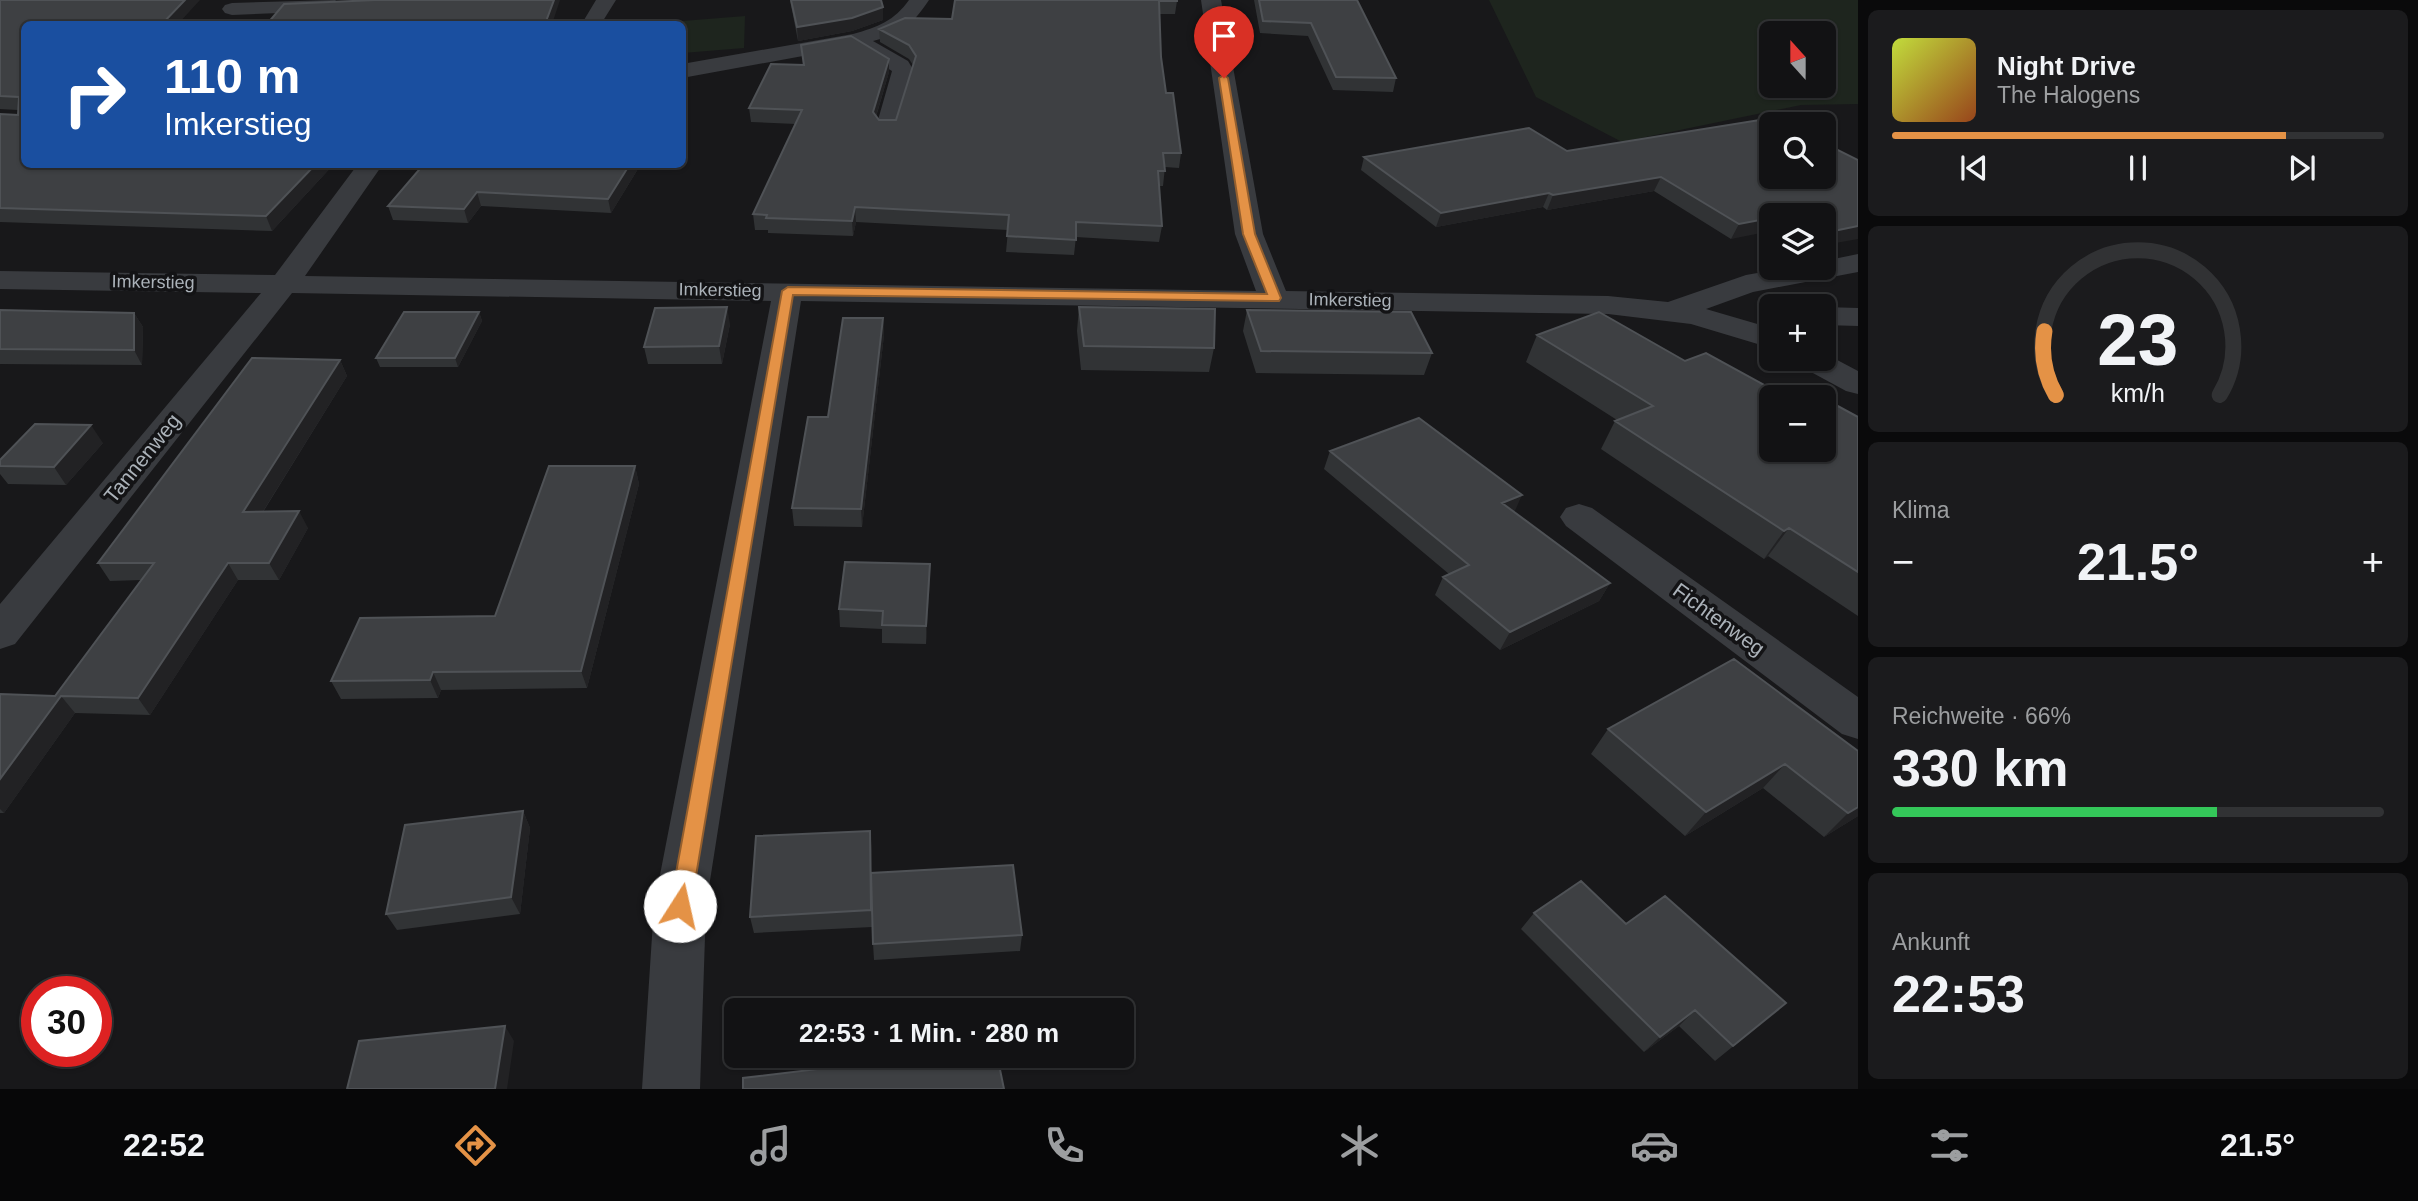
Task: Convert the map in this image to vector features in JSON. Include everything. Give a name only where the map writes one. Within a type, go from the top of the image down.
[{"type":"street","points":[[594,20],[606,0]]},
{"type":"street","points":[[686,70],[855,40],[887,31],[905,20],[919,0]]},
{"type":"street","points":[[1211,0],[1249,234],[1274,298]]},
{"type":"street","points":[[230,11],[355,4]]},
{"type":"street","points":[[855,40],[900,66],[903,71],[888,127]]},
{"type":"street","name":"Tannenweg","points":[[0,633],[284,284],[368,168]]},
{"type":"street","points":[[1674,310],[1746,284],[1858,263]]},
{"type":"street","name":"Imkerstieg","points":[[0,280],[1608,305],[1674,310],[1736,324],[1759,335]]},
{"type":"street","points":[[671,1089],[680,906],[788,291]]},
{"type":"street","points":[[1674,310],[1759,314]]},
{"type":"street","points":[[1836,316],[1858,317]]},
{"type":"street","points":[[1834,371],[1858,384]]},
{"type":"street","name":"Fichtenweg","points":[[1579,517],[1858,721]]},
{"type":"shaded area","points":[[1489,0],[1858,0],[1858,104],[1801,105],[1622,142],[1536,97]]},
{"type":"shaded area","points":[[745,16],[744,48],[686,53],[686,21],[682,21]]},
{"type":"building","points":[[0,0],[185,0],[165,21],[21,21],[21,168],[312,168],[266,216],[0,208],[0,114],[18,115],[19,97],[0,96]]},
{"type":"building","points":[[375,0],[554,0],[546,21],[270,21],[284,4]]},
{"type":"building","points":[[791,0],[881,0],[883,7],[852,18],[797,27]]},
{"type":"building","points":[[955,0],[1177,0],[1159,1],[1161,57],[1166,93],[1173,93],[1181,153],[1163,153],[1165,171],[1158,171],[1162,226],[1076,222],[1076,240],[1007,236],[1009,215],[855,207],[852,221],[766,218],[767,215],[753,214],[802,110],[749,108],[771,64],[804,65],[801,45],[851,36],[889,59],[873,112],[879,120],[896,120],[916,56],[909,45],[879,29],[905,18],[952,19]]},
{"type":"building","points":[[1259,0],[1357,0],[1396,78],[1336,77],[1311,23],[1263,21]]},
{"type":"building","points":[[1759,120],[1759,189],[1836,189],[1836,149],[1858,160],[1858,226],[1836,231],[1836,203],[1759,203],[1759,220],[1739,224],[1661,177],[1553,195],[1549,193],[1441,213],[1364,157],[1529,128],[1567,151]]},
{"type":"building","points":[[421,168],[627,168],[608,199],[477,192],[464,209],[388,206]]},
{"type":"building","points":[[727,307],[719,346],[644,347],[655,308]]},
{"type":"building","points":[[1079,307],[1215,309],[1214,348],[1084,346]]},
{"type":"building","points":[[0,310],[134,313],[134,350],[0,349]]},
{"type":"building","points":[[1247,310],[1411,312],[1432,353],[1261,351]]},
{"type":"building","points":[[404,312],[479,312],[455,358],[376,358]]},
{"type":"building","points":[[1599,312],[1685,361],[1706,353],[1764,385],[1759,385],[1759,462],[1836,462],[1836,405],[1858,417],[1858,572],[1789,528],[1784,531],[1615,421],[1653,406],[1537,335]]},
{"type":"building","points":[[843,318],[883,318],[861,509],[792,508],[808,417],[828,417]]},
{"type":"building","points":[[252,358],[340,360],[243,512],[299,511],[269,563],[228,563],[138,698],[61,696],[0,779],[0,694],[55,696],[154,563],[98,563]]},
{"type":"building","points":[[1419,418],[1522,495],[1502,503],[1610,583],[1510,632],[1443,577],[1469,565],[1330,451]]},
{"type":"building","points":[[35,424],[91,425],[54,467],[0,466],[0,460]]},
{"type":"building","points":[[549,466],[635,466],[581,671],[433,672],[430,680],[331,681],[360,618],[495,616]]},
{"type":"building","points":[[845,562],[930,564],[926,626],[882,625],[883,611],[839,609]]},
{"type":"building","points":[[1734,659],[1858,751],[1858,807],[1848,813],[1785,764],[1706,812],[1608,729]]},
{"type":"building","points":[[523,811],[511,897],[386,914],[405,825]]},
{"type":"building","points":[[870,831],[871,910],[750,917],[756,836]]},
{"type":"building","points":[[1013,865],[1022,935],[873,944],[871,873]]},
{"type":"building","points":[[1581,881],[1626,924],[1665,896],[1786,1003],[1733,1046],[1695,1010],[1660,1037],[1534,913]]},
{"type":"building","points":[[505,1026],[495,1089],[347,1089],[359,1041]]},
{"type":"building","points":[[826,1068],[1000,1068],[1004,1089],[743,1089],[743,1078]]},
{"type":"route","points":[[680,906],[788,291],[1274,298],[1249,234],[1224,78]]}]
